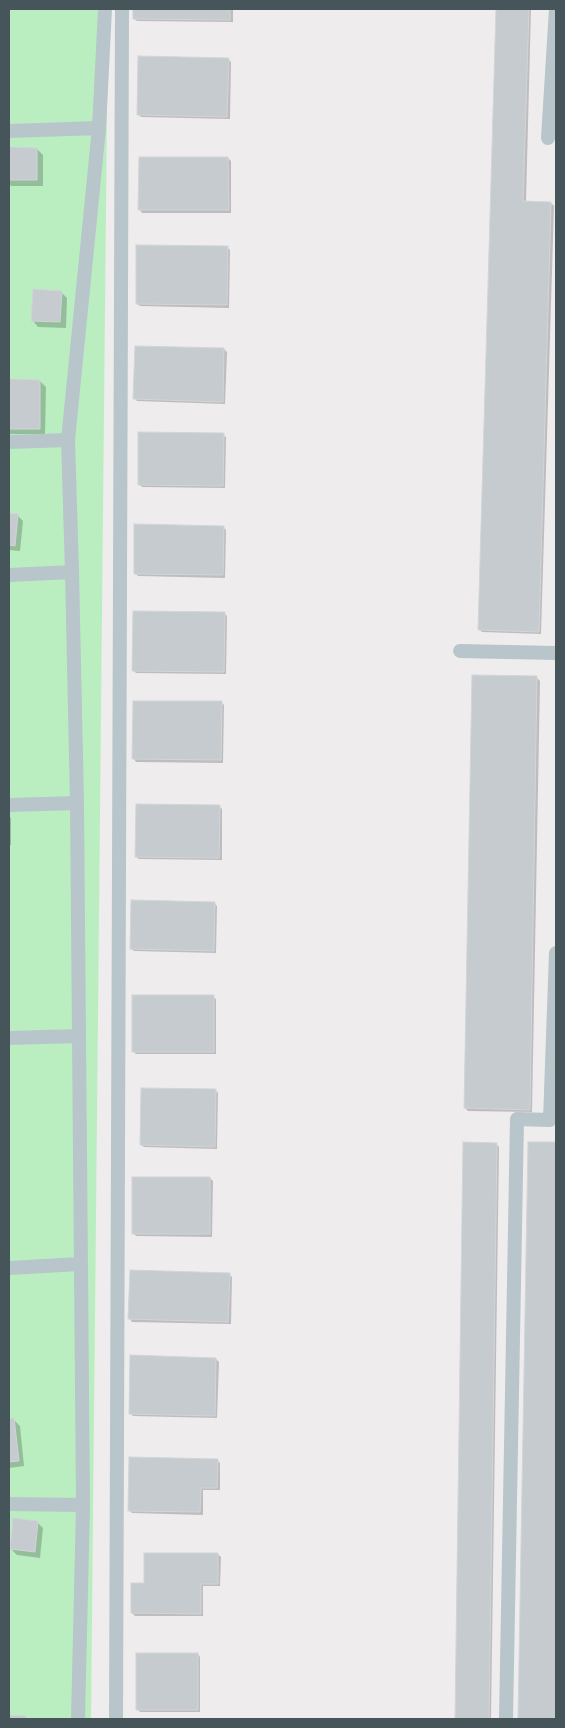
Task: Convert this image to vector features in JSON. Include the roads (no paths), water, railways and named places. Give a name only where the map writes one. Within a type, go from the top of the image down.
[{"type":"lane","points":[[78,1719],[83,1504],[76,803],[68,440],[99,128],[105,9]]},
{"type":"lane","points":[[116,1719],[122,9]]},
{"type":"lane","points":[[548,138],[556,9]]},
{"type":"lane","points":[[9,131],[99,128]]},
{"type":"lane","points":[[9,442],[68,440]]},
{"type":"lane","points":[[9,575],[72,572]]},
{"type":"lane","points":[[460,651],[556,653]]},
{"type":"lane","points":[[9,805],[76,803]]},
{"type":"lane","points":[[506,1719],[517,1119],[550,1120],[556,953]]},
{"type":"lane","points":[[9,1038],[79,1036]]},
{"type":"lane","points":[[9,1268],[80,1264]]},
{"type":"lane","points":[[9,1504],[83,1504]]}]
